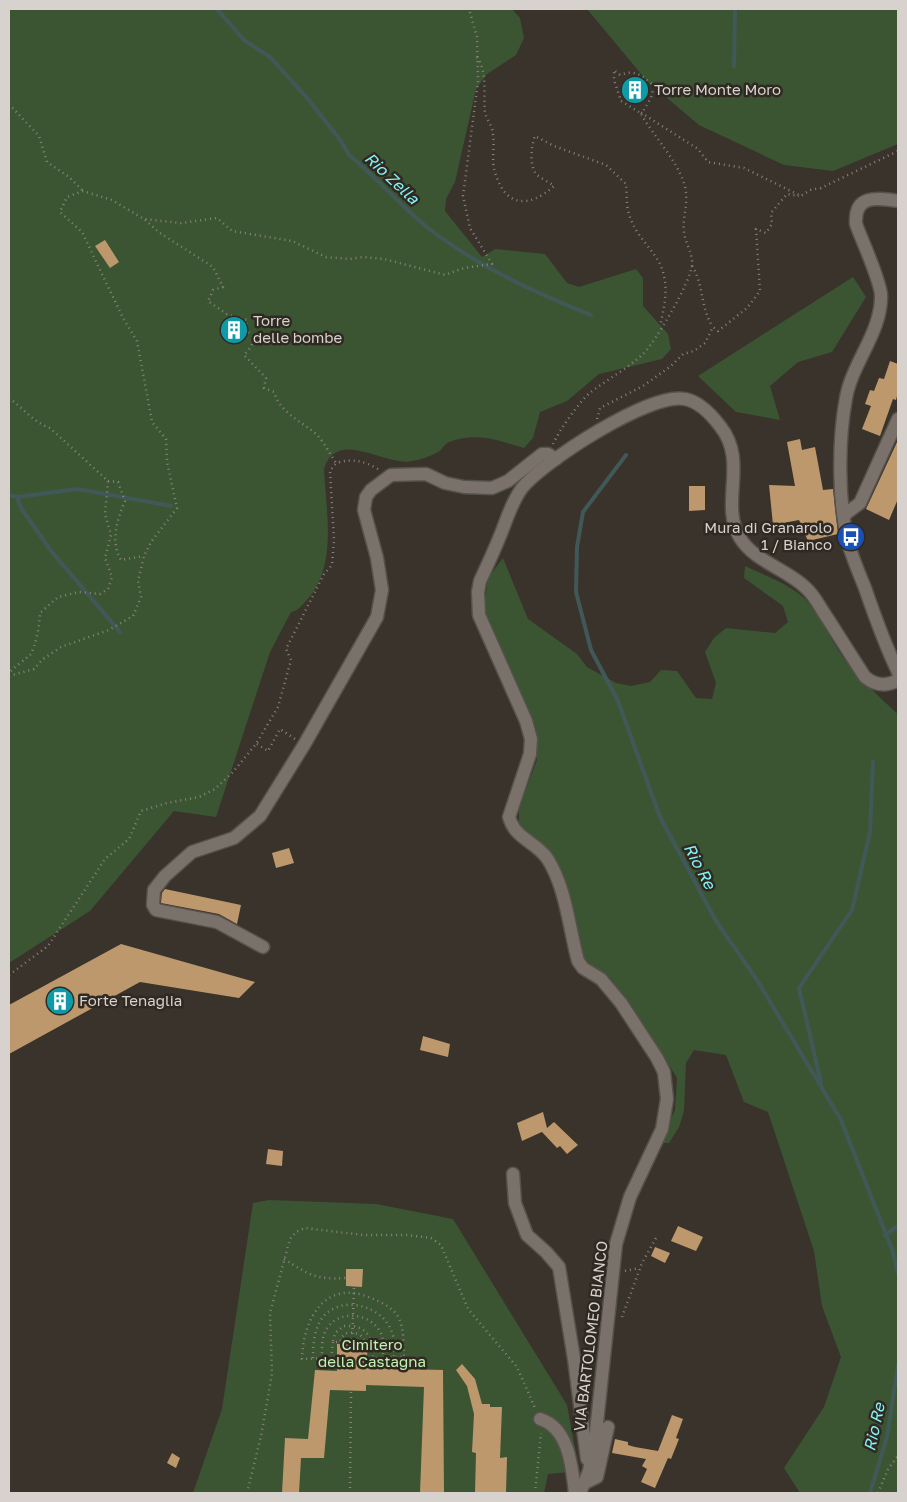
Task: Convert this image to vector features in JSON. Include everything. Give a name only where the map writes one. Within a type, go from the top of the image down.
[{"type":"street","points":[[898,201],[872,199],[863,202],[857,208],[855,215],[856,224],[876,276],[881,295],[878,320],[859,360],[846,397],[842,458],[844,516],[848,544],[888,651],[898,672]]},
{"type":"street","name":"VIA BARTOLOMEO BIANCO","points":[[585,1482],[601,1391],[616,1244],[630,1197],[662,1129],[667,1098],[664,1072],[657,1058],[621,1003],[601,979],[583,968],[578,961],[559,886],[548,859],[516,832],[509,817],[530,754],[530,739],[526,721],[479,615],[478,592],[507,513],[516,497],[530,479],[552,457],[591,437],[613,422],[664,400],[686,399],[701,406],[721,427],[732,444],[734,465],[732,505],[740,539],[754,553],[807,589],[864,677],[870,681],[884,684],[898,680]]},
{"type":"street","points":[[844,516],[860,503],[898,419]]},
{"type":"street","points":[[263,947],[218,922],[156,910],[153,897],[154,890],[165,876],[192,852],[234,838],[260,816],[304,745],[377,617],[382,590],[377,558],[365,516],[364,504],[371,490],[391,475],[426,474],[445,483],[484,490],[508,481],[538,457],[552,457]]},
{"type":"street","points":[[513,1174],[512,1184],[515,1203],[527,1235],[559,1267],[574,1358],[585,1482],[597,1477],[608,1427]]},
{"type":"street","points":[[540,1420],[555,1426],[563,1439],[575,1493]]},
{"type":"path","points":[[144,219],[181,222],[218,218],[232,231],[292,241],[326,256],[350,259],[363,256],[384,259],[445,275],[464,268],[492,264],[470,228],[463,196],[464,170],[470,151],[476,104],[477,37],[469,9]]},
{"type":"path","points":[[477,57],[483,64],[485,113],[493,131],[495,172],[508,196],[513,199],[530,202],[543,197],[554,186],[538,176],[534,170],[532,144],[534,136],[554,146],[606,165],[626,184],[628,213],[640,237],[658,260],[665,277],[666,298],[657,338],[643,354],[616,376],[590,392],[581,402],[552,457]]},
{"type":"path","points":[[641,113],[651,98],[654,86],[643,75],[629,71],[620,75],[614,70],[614,80],[621,101],[698,149],[708,162],[744,168],[801,196]]},
{"type":"path","points":[[9,104],[39,136],[47,162],[68,176],[83,191],[112,200],[144,219],[160,233],[213,267],[223,287],[213,290],[208,301],[228,315],[247,320],[246,330],[254,337],[251,347],[244,355],[266,378],[264,388],[274,392],[277,402],[291,417],[303,422],[319,438],[336,463]]},
{"type":"path","points":[[641,113],[649,129],[676,164],[684,183],[687,210],[684,231],[691,251],[692,266],[682,291],[659,330]]},
{"type":"path","points":[[692,266],[698,275],[706,317],[718,331],[747,308],[760,291],[756,229],[766,233],[772,224],[771,213],[787,194],[801,196],[810,190],[820,188],[898,151]]},
{"type":"path","points":[[9,675],[34,669],[43,659],[61,647],[109,630],[133,616],[141,597],[138,581],[144,556],[151,542],[177,508],[167,462],[166,440],[152,422],[137,341],[123,318],[82,232],[60,212],[67,197],[83,191]]},
{"type":"path","points":[[591,437],[600,408],[643,386],[671,366],[683,354],[694,351],[705,342],[713,327]]},
{"type":"path","points":[[9,398],[25,409],[37,424],[50,428],[108,481],[118,482],[125,501],[116,523],[116,550],[121,560],[144,556]]},
{"type":"path","points":[[9,975],[48,946],[105,859],[129,838],[141,811],[167,803],[199,798],[215,789],[233,772],[256,744],[278,707],[291,660],[286,649],[324,574],[332,565],[334,540],[328,478],[330,470],[336,463],[362,460],[391,475]]},
{"type":"path","points":[[9,675],[21,660],[29,657],[34,647],[35,635],[40,626],[40,613],[58,597],[80,592],[100,594],[108,589],[112,577],[105,558],[111,535],[105,514],[108,481]]},
{"type":"path","points":[[256,744],[268,752],[280,729],[304,745]]},
{"type":"path","points":[[247,1493],[261,1436],[272,1374],[270,1313],[290,1239],[296,1232],[305,1228],[363,1236],[408,1235],[431,1238],[441,1245],[468,1309],[517,1368],[540,1420],[540,1458],[535,1493]]},
{"type":"path","points":[[621,1321],[642,1263],[656,1238]]},
{"type":"path","points":[[284,1259],[304,1272],[320,1279],[346,1278]]},
{"type":"path","points":[[352,1344],[354,1286]]},
{"type":"path","points":[[353,1293],[374,1299],[398,1316],[403,1335],[404,1357],[373,1358],[372,1343],[367,1333],[352,1326],[340,1329],[335,1333],[331,1358],[302,1358],[303,1340],[310,1318],[317,1308],[328,1299],[340,1294],[353,1293]]},
{"type":"path","points":[[313,1358],[313,1343],[323,1317],[341,1305],[353,1304],[372,1311],[386,1322],[393,1337],[394,1357]]},
{"type":"path","points":[[322,1358],[323,1336],[328,1328],[343,1316],[352,1315],[366,1320],[379,1330],[383,1338],[383,1357]]},
{"type":"path","points":[[333,1342],[340,1342],[344,1334],[352,1332],[360,1335],[365,1342],[372,1343]]},
{"type":"path","points":[[350,1493],[351,1391]]},
{"type":"path","points":[[878,1493],[888,1469],[898,1456]]},
{"type":"green space","points":[[9,9],[512,9],[520,18],[524,38],[516,55],[487,74],[476,89],[455,182],[446,199],[445,211],[482,257],[495,249],[545,254],[567,283],[579,287],[636,269],[643,278],[643,306],[668,334],[671,349],[662,359],[599,374],[567,401],[540,412],[533,438],[524,448],[478,437],[449,442],[439,451],[422,459],[412,461],[389,459],[350,450],[339,451],[330,457],[324,469],[328,538],[323,572],[316,587],[306,601],[298,609],[291,612],[270,652],[216,817],[174,811],[90,911],[9,963]]},
{"type":"green space","points":[[587,9],[898,9],[898,144],[833,171],[784,165],[699,125],[647,81]]},
{"type":"green space","points":[[853,277],[866,297],[832,352],[798,362],[770,386],[780,420],[736,412],[698,376]]},
{"type":"green space","points":[[503,558],[528,619],[577,654],[587,667],[616,683],[631,686],[650,682],[661,670],[677,671],[696,698],[712,699],[716,683],[705,652],[714,638],[726,628],[775,633],[788,622],[783,606],[744,578],[745,566],[783,583],[803,597],[821,620],[846,661],[871,689],[898,714],[898,1493],[800,1493],[784,1468],[824,1407],[841,1357],[822,1306],[814,1251],[768,1112],[744,1102],[726,1055],[694,1050],[686,1063],[684,1111],[679,1127],[669,1143],[660,1143],[675,1110],[677,1078],[638,1016],[610,978],[584,959],[548,851],[519,824],[519,808],[537,760],[536,729],[484,609],[488,578]]},
{"type":"green space","name":"Cimitero della Castagna","points":[[269,1200],[376,1204],[453,1219],[567,1405],[579,1471],[548,1474],[544,1493],[193,1493],[222,1409],[253,1203]]},
{"type":"building","name":"Torre Monte Moro","points":[[635,76],[645,80],[649,90],[645,100],[635,104],[625,100],[621,90],[625,80]]},
{"type":"building","points":[[105,240],[119,262],[110,268],[95,246]]},
{"type":"building","name":"Torre delle bombe","points":[[238,322],[245,330],[234,338],[223,338],[223,329],[230,323]]},
{"type":"building","points":[[890,361],[898,364],[898,392],[896,400],[893,399],[880,436],[862,429],[871,406],[865,404],[870,390],[874,391],[879,378],[884,379]]},
{"type":"building","points":[[800,439],[802,450],[815,447],[823,490],[833,489],[838,534],[808,541],[799,520],[773,525],[769,485],[795,486],[787,442]]},
{"type":"building","points":[[898,440],[898,499],[889,520],[866,509]]},
{"type":"building","points":[[689,486],[705,486],[705,510],[689,511]]},
{"type":"building","points":[[289,848],[294,863],[276,868],[272,853]]},
{"type":"building","points":[[165,889],[241,905],[237,924],[219,914],[161,903],[162,893]]},
{"type":"building","name":"Forte Tenaglia","points":[[121,944],[255,982],[239,998],[140,982],[9,1054],[9,1005]]},
{"type":"building","points":[[423,1036],[450,1044],[448,1057],[420,1050]]},
{"type":"building","points":[[543,1112],[547,1128],[554,1122],[578,1145],[567,1154],[560,1146],[557,1148],[542,1132],[544,1131],[522,1141],[517,1123]]},
{"type":"building","points":[[268,1149],[283,1151],[282,1166],[266,1164]]},
{"type":"building","points":[[678,1226],[703,1237],[696,1251],[671,1241]]},
{"type":"building","points":[[655,1247],[670,1253],[665,1263],[651,1256]]},
{"type":"building","points":[[346,1269],[363,1269],[362,1287],[346,1286]]},
{"type":"building","points":[[337,1344],[368,1345],[366,1368],[443,1370],[444,1493],[420,1493],[424,1387],[366,1385],[366,1391],[330,1390],[324,1458],[301,1458],[299,1493],[282,1493],[285,1438],[308,1439],[315,1370],[337,1371]]},
{"type":"building","points":[[462,1364],[475,1379],[482,1404],[490,1404],[490,1407],[502,1407],[500,1458],[507,1457],[506,1493],[475,1493],[476,1453],[472,1452],[474,1414],[467,1386],[456,1370]]},
{"type":"building","points":[[672,1415],[683,1419],[676,1438],[679,1439],[671,1459],[668,1458],[655,1488],[641,1482],[647,1469],[642,1466],[646,1459],[612,1453],[615,1439],[628,1442],[628,1445],[635,1447],[658,1451]]},
{"type":"building","points":[[172,1453],[180,1458],[176,1468],[167,1463]]},
{"type":"waterway","name":"Rio Zella","points":[[217,9],[244,40],[270,57],[308,99],[341,141],[349,155],[428,228],[486,266],[548,297],[591,315]]},
{"type":"waterway","points":[[734,66],[735,9]]},
{"type":"waterway","name":"Rio Re","points":[[626,455],[583,512],[577,547],[576,592],[591,650],[618,701],[660,817],[716,921],[757,980],[841,1120],[893,1252],[898,1273]]},
{"type":"waterway","points":[[17,497],[78,489],[171,506]]},
{"type":"waterway","points":[[9,495],[17,497],[21,508],[52,552],[120,632]]},
{"type":"waterway","points":[[821,1083],[799,988],[852,910],[870,832],[873,762]]},
{"type":"waterway","points":[[885,1235],[898,1226]]},
{"type":"waterway","name":"Rio Re","points":[[870,1493],[887,1437],[898,1365]]},
{"type":"place","name":"Torre Monte Moro","points":[[635,90]]},
{"type":"place","name":"Torre delle bombe","points":[[234,330]]},
{"type":"place","name":"Mura di Granarolo 1 / Bianco","points":[[851,537]]},
{"type":"place","name":"Forte Tenaglia","points":[[60,1001]]}]
